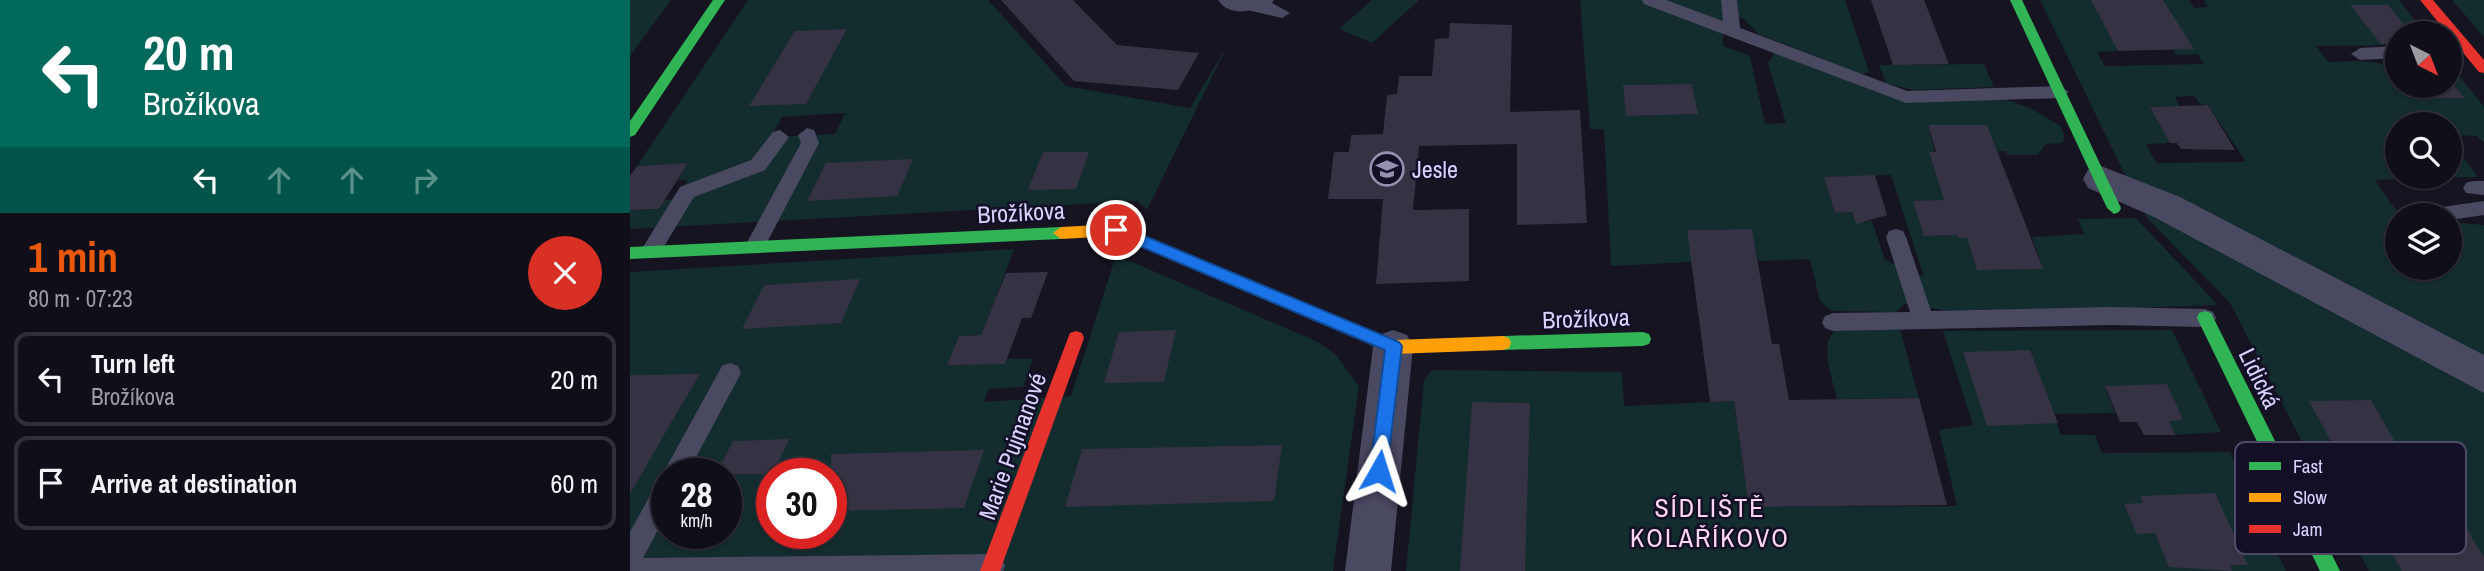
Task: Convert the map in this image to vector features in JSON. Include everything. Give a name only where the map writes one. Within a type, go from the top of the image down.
[{"type":"street","points":[[630,132],[719,0]]},
{"type":"street","points":[[2016,0],[2107,194],[2167,207],[2484,375]]},
{"type":"street","points":[[2426,0],[2484,69]]},
{"type":"street","name":"Brožíkova","points":[[640,252],[1116,230],[1393,346],[1643,339]]},
{"type":"street","name":"Lidická","points":[[2205,318],[2266,442]]},
{"type":"street","name":"Marie Pujmanové","points":[[991,569],[1076,338]]},
{"type":"street","points":[[1368,571],[1393,346]]},
{"type":"street","name":"Lidická","points":[[2322,554],[2330,571]]},
{"type":"lane","points":[[1650,0],[1906,97],[2060,92]]},
{"type":"lane","points":[[1729,0],[1732,32]]},
{"type":"lane","points":[[1250,2],[1283,13]]},
{"type":"lane","points":[[2462,51],[2469,51]]},
{"type":"lane","points":[[2360,54],[2385,53]]},
{"type":"lane","points":[[640,252],[687,192],[758,165],[780,137]]},
{"type":"lane","points":[[755,246],[812,138]]},
{"type":"lane","points":[[2462,211],[2484,208]]},
{"type":"lane","points":[[1896,237],[1923,320]]},
{"type":"lane","points":[[1833,322],[2111,316],[2205,318]]},
{"type":"lane","points":[[684,458],[730,373]]},
{"type":"lane","points":[[630,556],[651,518]]},
{"type":"lane","points":[[630,570],[991,569]]},
{"type":"green space","points":[[630,0],[671,0],[630,56]]},
{"type":"green space","points":[[748,0],[988,0],[1066,86],[1190,108],[1228,44],[1147,210],[1138,201],[630,229],[630,210],[659,209],[665,200],[675,199],[688,180],[678,180],[687,164],[637,166]],"holes":[[[845,113],[835,134],[771,137],[782,117]]]},
{"type":"green space","points":[[1372,0],[1419,0],[1372,43],[1339,29]]},
{"type":"green space","points":[[1580,0],[1845,0],[1869,72],[1861,74],[1758,34],[1744,19],[1723,9],[1723,46],[1750,56],[1765,124],[1786,123],[1768,63],[1775,53],[1888,96],[2004,99],[2030,108],[2061,126],[2065,138],[2061,143],[2046,144],[2038,155],[2007,155],[2006,151],[1997,151],[1986,125],[1928,126],[1957,238],[1967,238],[1977,270],[2043,269],[2032,237],[2084,234],[2078,219],[2136,218],[2218,305],[1955,311],[1904,304],[1896,312],[1832,311],[1820,301],[1810,259],[1758,261],[1752,229],[1688,230],[1692,262],[1611,266],[1604,129],[1590,129]],"holes":[[[1891,175],[1924,277],[1885,260],[1872,221],[1855,222],[1852,212],[1835,213],[1825,177]]]},
{"type":"green space","points":[[2040,0],[2189,0],[2194,8],[2208,7],[2204,0],[2399,0],[2416,21],[2385,21],[2385,45],[2316,46],[2328,62],[2360,61],[2385,66],[2385,98],[2464,98],[2462,79],[2484,107],[2484,143],[2477,136],[2462,135],[2462,112],[2385,112],[2385,180],[2375,180],[2391,203],[2385,203],[2385,280],[2462,280],[2462,223],[2484,225],[2484,367],[2128,181]],"holes":[[[2160,27],[2176,55],[2198,54],[2204,64],[2105,66],[2097,52],[2118,51]],[[2194,96],[2200,104],[2208,105],[2246,162],[2156,163],[2146,144],[2170,143],[2150,107],[2179,106],[2175,97]]]},
{"type":"green space","points":[[2452,0],[2484,0],[2484,37]]},
{"type":"green space","points":[[1984,64],[1994,87],[1913,90],[1886,83],[1879,65]]},
{"type":"green space","points":[[2462,155],[2478,177],[2462,177]]},
{"type":"green space","points":[[2139,202],[2484,379],[2484,571],[2369,571],[2360,554],[2466,554],[2466,442],[2302,442],[2230,303],[2147,218]]},
{"type":"green space","points":[[1014,249],[980,340],[976,335],[962,336],[947,365],[966,365],[969,359],[1033,359],[1023,387],[988,389],[984,402],[1071,396],[1116,255],[1318,342],[1336,355],[1359,386],[1333,571],[630,571],[630,272]]},
{"type":"green space","points":[[1900,329],[1919,398],[1837,399],[1827,355],[1834,331]]},
{"type":"green space","points":[[2172,330],[2221,432],[2175,435],[2169,421],[2105,387],[2115,413],[2054,414],[2061,435],[2095,435],[2102,453],[2230,452],[2235,463],[2235,554],[2278,554],[2286,571],[1406,571],[1424,380],[1432,370],[1622,372],[1624,406],[1734,401],[1749,507],[1957,506],[1939,430],[1973,425],[1943,331]]},
{"type":"building","points":[[1001,0],[1073,0],[1117,45],[1199,53],[1178,90],[1074,81]]},
{"type":"building","points":[[1871,0],[1924,0],[1949,64],[1893,65]]},
{"type":"building","points":[[2091,0],[2163,0],[2194,49],[2118,51]]},
{"type":"building","points":[[2350,5],[2388,5],[2401,21],[2385,21],[2385,44],[2381,44]]},
{"type":"building","points":[[1450,23],[1512,25],[1510,112],[1580,110],[1587,223],[1517,225],[1517,144],[1419,146],[1413,210],[1469,209],[1469,281],[1376,284],[1383,199],[1328,199],[1334,152],[1349,152],[1351,135],[1383,134],[1387,95],[1397,94],[1399,76],[1432,76],[1435,39],[1449,38]]},
{"type":"building","points":[[847,29],[806,104],[749,106],[795,31]]},
{"type":"building","points":[[1692,84],[1698,114],[1626,116],[1623,85]]},
{"type":"building","points":[[2208,105],[2235,150],[2181,149],[2177,143],[2170,143],[2150,107]]},
{"type":"building","points":[[1928,125],[1987,125],[2043,269],[1977,270],[1967,238],[1958,238],[1956,235],[1924,236],[1913,201],[1944,200],[1929,152],[1936,152]]},
{"type":"building","points":[[1043,152],[1089,152],[1076,189],[1028,190]]},
{"type":"building","points":[[913,159],[897,196],[807,201],[826,163]]},
{"type":"building","points":[[688,163],[659,209],[630,210],[630,176],[637,166]]},
{"type":"building","points":[[1875,175],[1887,215],[1856,224],[1852,212],[1835,213],[1824,177]]},
{"type":"building","points":[[1752,229],[1772,344],[1779,344],[1789,400],[1919,398],[1947,505],[1749,507],[1734,401],[1710,402],[1687,230]]},
{"type":"building","points":[[1048,272],[1031,318],[1022,318],[1005,364],[947,365],[959,336],[981,335],[1006,273]]},
{"type":"building","points":[[860,279],[841,323],[742,329],[764,285]]},
{"type":"building","points":[[1176,330],[1164,382],[1104,383],[1119,332]]},
{"type":"building","points":[[2030,350],[2058,423],[1987,426],[1963,352]]},
{"type":"building","points":[[700,374],[665,433],[630,494],[630,375]]},
{"type":"building","points":[[2167,384],[2183,420],[2169,421],[2175,435],[2144,435],[2137,422],[2120,422],[2105,386]]},
{"type":"building","points":[[2371,400],[2395,442],[2331,442],[2309,401]]},
{"type":"building","points":[[1472,402],[1530,403],[1525,571],[1460,571]]},
{"type":"building","points":[[789,439],[780,458],[756,458],[756,474],[742,474],[742,458],[724,458],[733,441]]},
{"type":"building","points":[[1282,445],[1274,501],[1065,507],[1082,449]]},
{"type":"building","points":[[984,450],[964,508],[847,511],[847,458],[831,458],[831,454]]},
{"type":"building","points":[[2215,493],[2235,537],[2235,554],[2243,554],[2248,565],[2230,565],[2232,571],[2169,567],[2155,533],[2137,534],[2124,504],[2143,503],[2140,496]]},
{"type":"building","points":[[2466,527],[2484,558],[2484,571],[2402,571],[2393,554],[2466,554]]},
{"type":"traffic: fast","points":[[630,132],[719,0]]},
{"type":"traffic: fast","points":[[2016,0],[2114,208]]},
{"type":"traffic: fast","points":[[630,253],[1061,233]]},
{"type":"traffic: fast","points":[[2205,318],[2266,442]]},
{"type":"traffic: fast","points":[[1503,343],[1643,339]]},
{"type":"traffic: fast","points":[[2322,554],[2330,571]]},
{"type":"traffic: slow","points":[[1061,233],[1116,230],[1393,347],[1503,343]]},
{"type":"traffic: jam","points":[[2426,0],[2484,69]]},
{"type":"traffic: jam","points":[[990,571],[1076,338]]},
{"type":"place","name":"Jesle","points":[[1387,169]]},
{"type":"district","name":"SÍDLIŠTĚ KOLAŘÍKOVO","points":[[1710,522]]},
{"type":"route","points":[[1116,230],[1393,346],[1379,471]]}]
